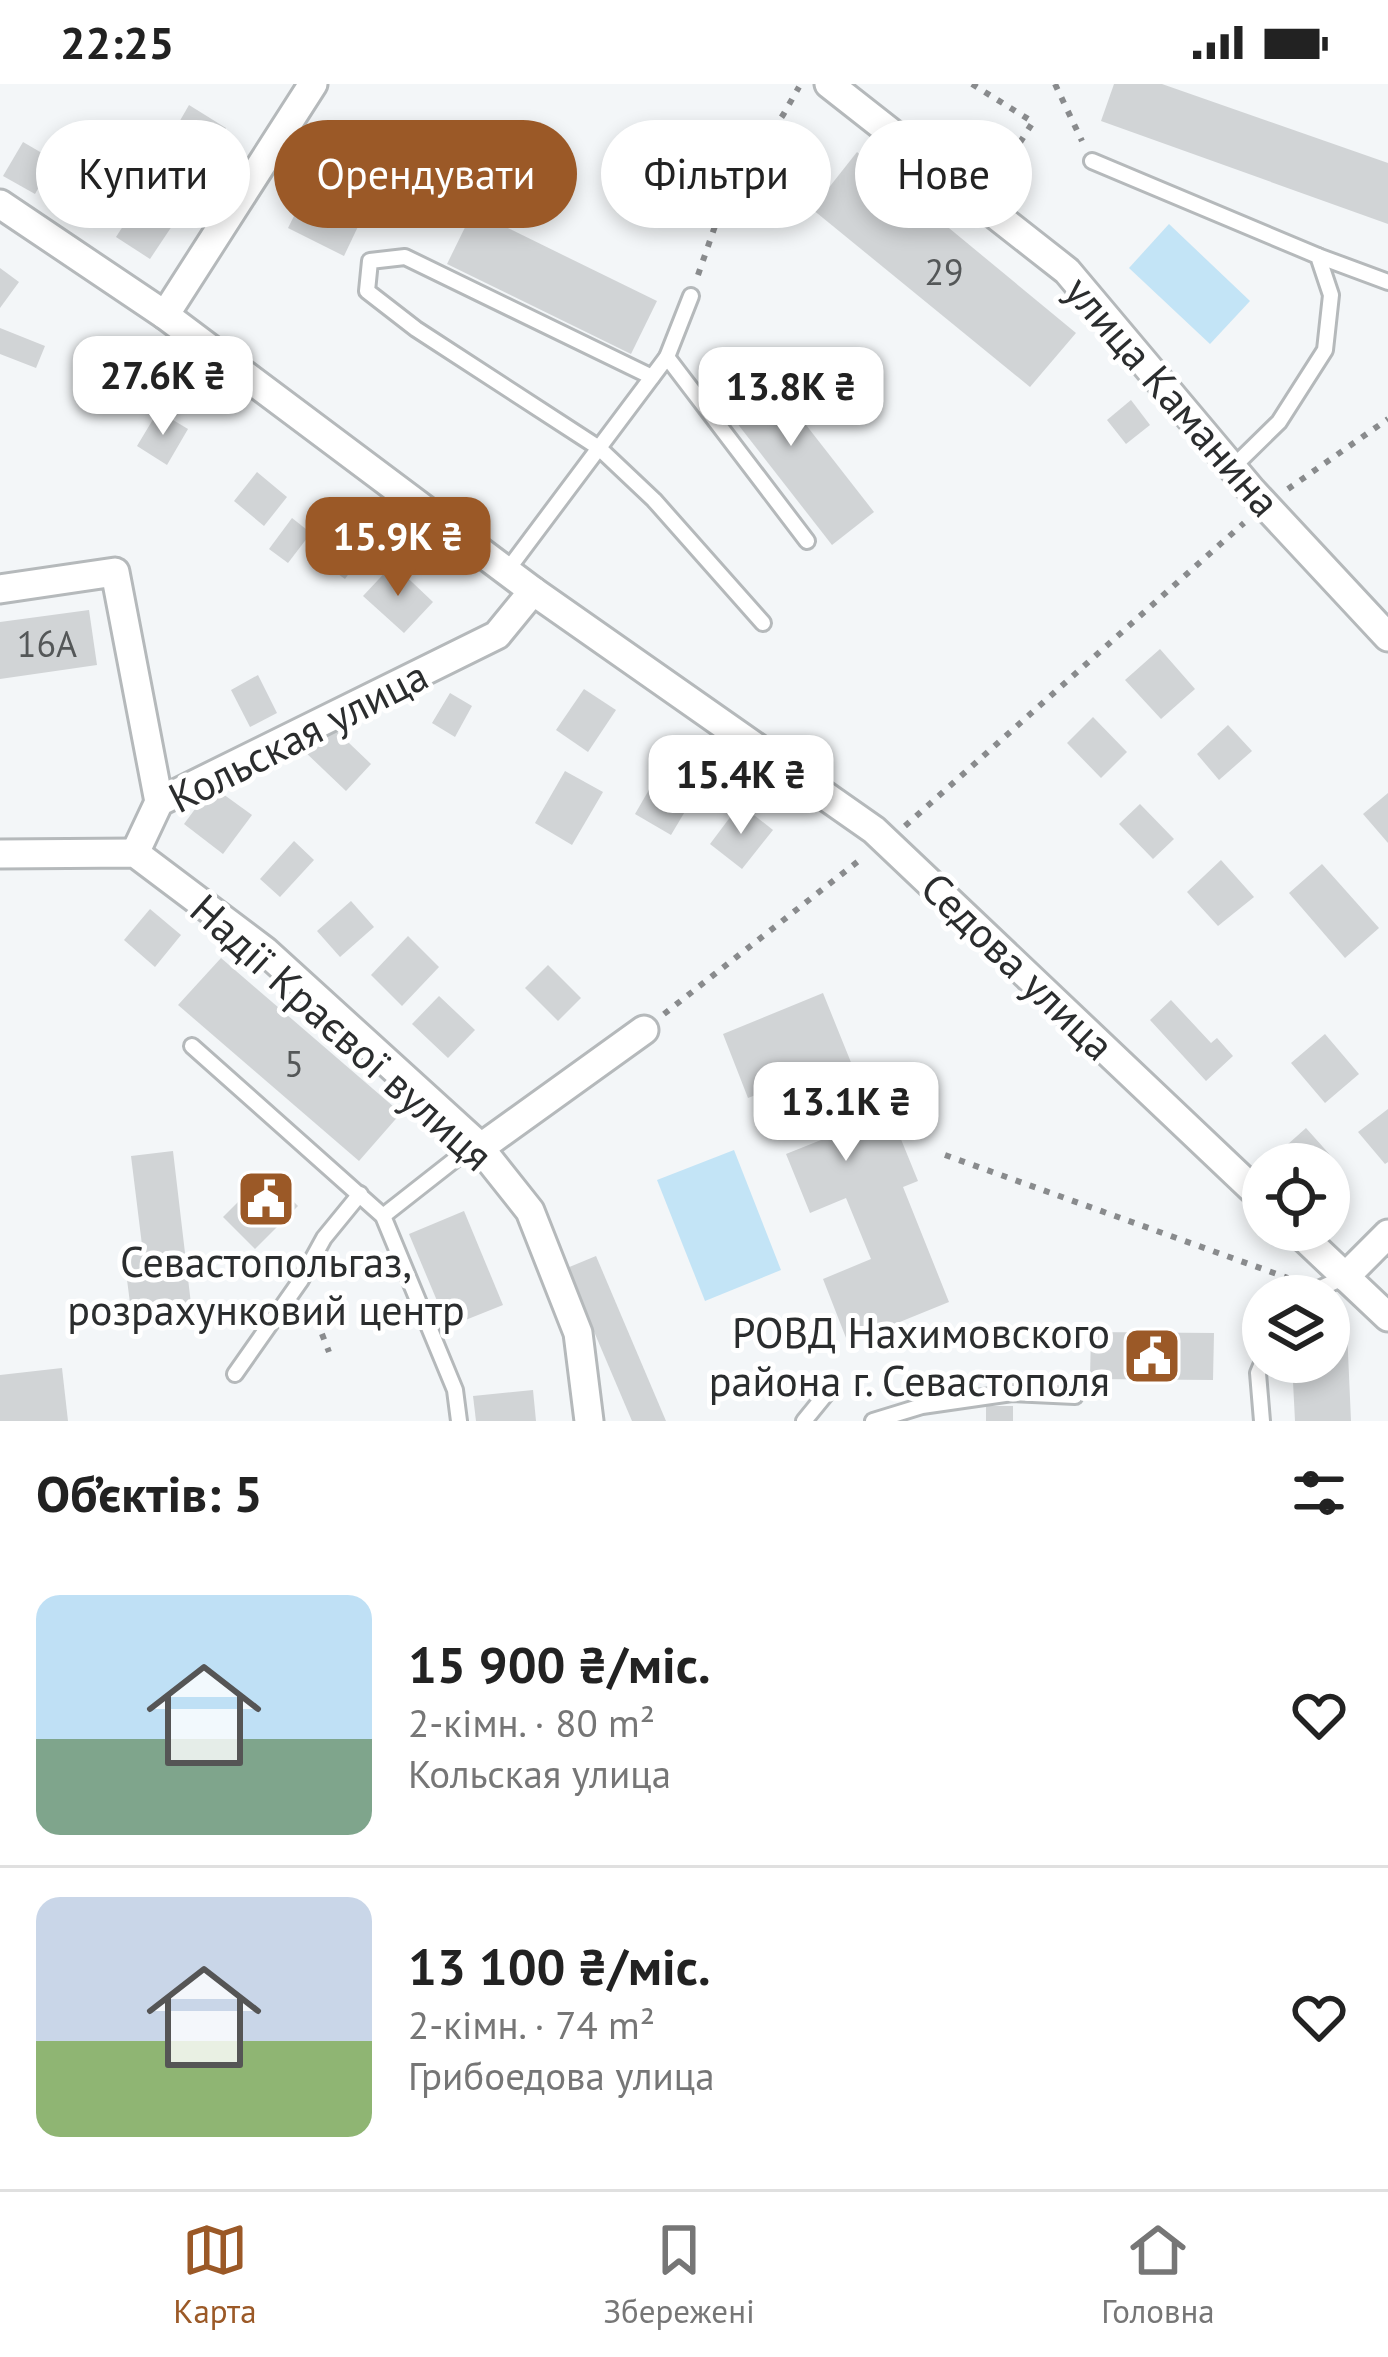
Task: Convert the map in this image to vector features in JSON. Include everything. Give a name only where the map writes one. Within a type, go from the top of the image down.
[{"type":"street","points":[[165,315],[314,84]]},
{"type":"street","name":"улица Каманина","points":[[829,84],[1067,271],[1232,468],[1388,637]]},
{"type":"street","name":"Седова улица","points":[[0,204],[165,315],[506,572],[874,830],[1242,1178]]},
{"type":"street","points":[[0,589],[115,572],[159,802]]},
{"type":"street","name":"Кольская улица","points":[[134,853],[159,802],[497,634],[533,591]]},
{"type":"street","points":[[0,854],[134,853]]},
{"type":"street","name":"Надії Краєвої вулиця","points":[[134,853],[265,951],[478,1145],[530,1210],[578,1333],[589,1421]]},
{"type":"street","points":[[478,1145],[644,1030]]},
{"type":"street","points":[[1346,1275],[1388,1234]]},
{"type":"street","points":[[1318,1251],[1344,1275]]},
{"type":"street","points":[[1350,1281],[1388,1317]]},
{"type":"lane","points":[[1092,161],[1388,282]]},
{"type":"lane","points":[[1232,468],[1279,422],[1325,350],[1331,295],[1318,256]]},
{"type":"lane","points":[[652,377],[405,257],[370,261],[367,291],[416,329],[598,448],[654,500],[763,623]]},
{"type":"lane","points":[[506,572],[667,357],[691,296]]},
{"type":"lane","points":[[667,357],[807,541]]},
{"type":"lane","points":[[192,1046],[383,1216],[455,1390],[459,1421]]},
{"type":"lane","points":[[383,1216],[478,1145]]},
{"type":"lane","points":[[235,1374],[301,1280],[324,1238],[360,1194]]},
{"type":"lane","points":[[1259,1383],[1262,1421]]},
{"type":"lane","points":[[873,1421],[922,1406],[1012,1393],[1075,1396]]},
{"type":"lane","points":[[804,1421],[826,1394]]},
{"type":"path","points":[[691,296],[723,203],[801,84]]},
{"type":"path","points":[[1054,84],[1092,161]]},
{"type":"path","points":[[977,85],[1030,120]]},
{"type":"path","points":[[644,1030],[887,842],[1265,505],[1388,419]]},
{"type":"path","points":[[945,1155],[1264,1275]]},
{"type":"path","points":[[301,1280],[329,1352]]},
{"type":"shaded area","points":[[1169,224],[1250,301],[1210,344],[1129,268]]},
{"type":"shaded area","points":[[734,1150],[781,1270],[705,1301],[657,1180]]},
{"type":"building","points":[[1114,84],[1162,84],[1388,163],[1388,224],[1101,121]]},
{"type":"building","points":[[189,105],[213,120],[180,120]]},
{"type":"building","points":[[23,142],[36,150],[35,194],[3,176]]},
{"type":"building","points":[[855,155],[855,228],[949,228],[1076,333],[1030,387],[831,225],[831,185]]},
{"type":"building","points":[[122,228],[171,228],[150,259],[116,237]]},
{"type":"building","points":[[288,228],[357,228],[344,256]]},
{"type":"building","points":[[465,228],[508,228],[657,301],[631,354],[447,264]]},
{"type":"building","points":[[0,268],[19,282],[0,308]]},
{"type":"building","points":[[0,328],[45,346],[36,368],[0,354]]},
{"type":"building","points":[[750,353],[874,512],[832,545],[708,386]]},
{"type":"building","points":[[1131,400],[1150,425],[1126,444],[1107,420]]},
{"type":"building","points":[[158,411],[188,429],[167,465],[137,446]]},
{"type":"building","points":[[257,472],[287,497],[264,526],[234,501]]},
{"type":"building","points":[[292,518],[311,533],[288,563],[269,549]]},
{"type":"building","points":[[338,531],[365,551],[345,579],[317,559]]},
{"type":"building","points":[[393,564],[433,602],[404,633],[363,596]]},
{"type":"building","points":[[89,610],[97,665],[0,679],[0,622]]},
{"type":"building","points":[[1160,649],[1195,689],[1161,719],[1125,680]]},
{"type":"building","points":[[258,675],[277,713],[250,727],[231,690]]},
{"type":"building","points":[[584,689],[616,710],[588,752],[556,730]]},
{"type":"building","points":[[450,693],[472,706],[455,737],[432,723]]},
{"type":"building","points":[[1093,717],[1127,752],[1101,778],[1067,743]]},
{"type":"building","points":[[327,722],[371,764],[346,791],[302,749]]},
{"type":"building","points":[[1228,725],[1252,751],[1219,780],[1197,754]]},
{"type":"building","points":[[565,771],[603,792],[572,845],[535,823]]},
{"type":"building","points":[[657,776],[693,798],[671,835],[635,814]]},
{"type":"building","points":[[212,786],[252,815],[223,854],[184,824]]},
{"type":"building","points":[[1388,793],[1388,843],[1363,814]]},
{"type":"building","points":[[740,804],[773,830],[742,869],[710,844]]},
{"type":"building","points":[[1140,804],[1174,839],[1153,859],[1119,824]]},
{"type":"building","points":[[294,841],[314,860],[280,897],[260,879]]},
{"type":"building","points":[[1221,860],[1254,897],[1218,926],[1187,892]]},
{"type":"building","points":[[1322,864],[1379,928],[1345,958],[1289,893]]},
{"type":"building","points":[[351,901],[374,927],[340,957],[317,931]]},
{"type":"building","points":[[150,909],[181,935],[155,967],[124,940]]},
{"type":"building","points":[[408,936],[439,967],[402,1006],[371,975]]},
{"type":"building","points":[[221,958],[401,1113],[359,1161],[178,1005]]},
{"type":"building","points":[[548,965],[581,998],[558,1021],[525,988]]},
{"type":"building","points":[[823,993],[869,1107],[885,1100],[918,1181],[903,1187],[949,1302],[848,1343],[823,1279],[871,1259],[846,1198],[810,1213],[786,1154],[821,1140],[796,1079],[748,1098],[723,1034]]},
{"type":"building","points":[[439,996],[475,1030],[448,1058],[412,1024]]},
{"type":"building","points":[[1171,1000],[1211,1043],[1217,1038],[1233,1056],[1206,1081],[1150,1020]]},
{"type":"building","points":[[1325,1034],[1359,1074],[1325,1103],[1291,1063]]},
{"type":"building","points":[[1388,1109],[1388,1162],[1385,1164],[1358,1132]]},
{"type":"building","points":[[1306,1128],[1319,1143],[1289,1143]]},
{"type":"building","points":[[173,1151],[191,1304],[131,1311],[123,1248],[142,1245],[131,1156]]},
{"type":"building","points":[[266,1174],[298,1206],[255,1249],[223,1217]]},
{"type":"building","points":[[464,1211],[503,1305],[448,1327],[409,1234]]},
{"type":"building","points":[[596,1256],[666,1421],[632,1421],[567,1268]]},
{"type":"building","name":"РОВД Нахимовского района г. Севастополя","points":[[1091,1332],[1214,1333],[1213,1380],[1090,1379]]},
{"type":"building","points":[[62,1368],[68,1421],[0,1421],[0,1375]]},
{"type":"building","points":[[1293,1383],[1349,1383],[1351,1421],[1295,1421]]},
{"type":"building","points":[[533,1390],[536,1421],[476,1421],[473,1396]]},
{"type":"building","points":[[986,1406],[1013,1406],[1013,1421],[986,1421]]},
{"type":"place","name":"Севастопольгаз, розрахунковий центр","points":[[266,1199]]},
{"type":"place","name":"РОВД Нахимовского района г. Севастополя","points":[[1152,1356]]}]
